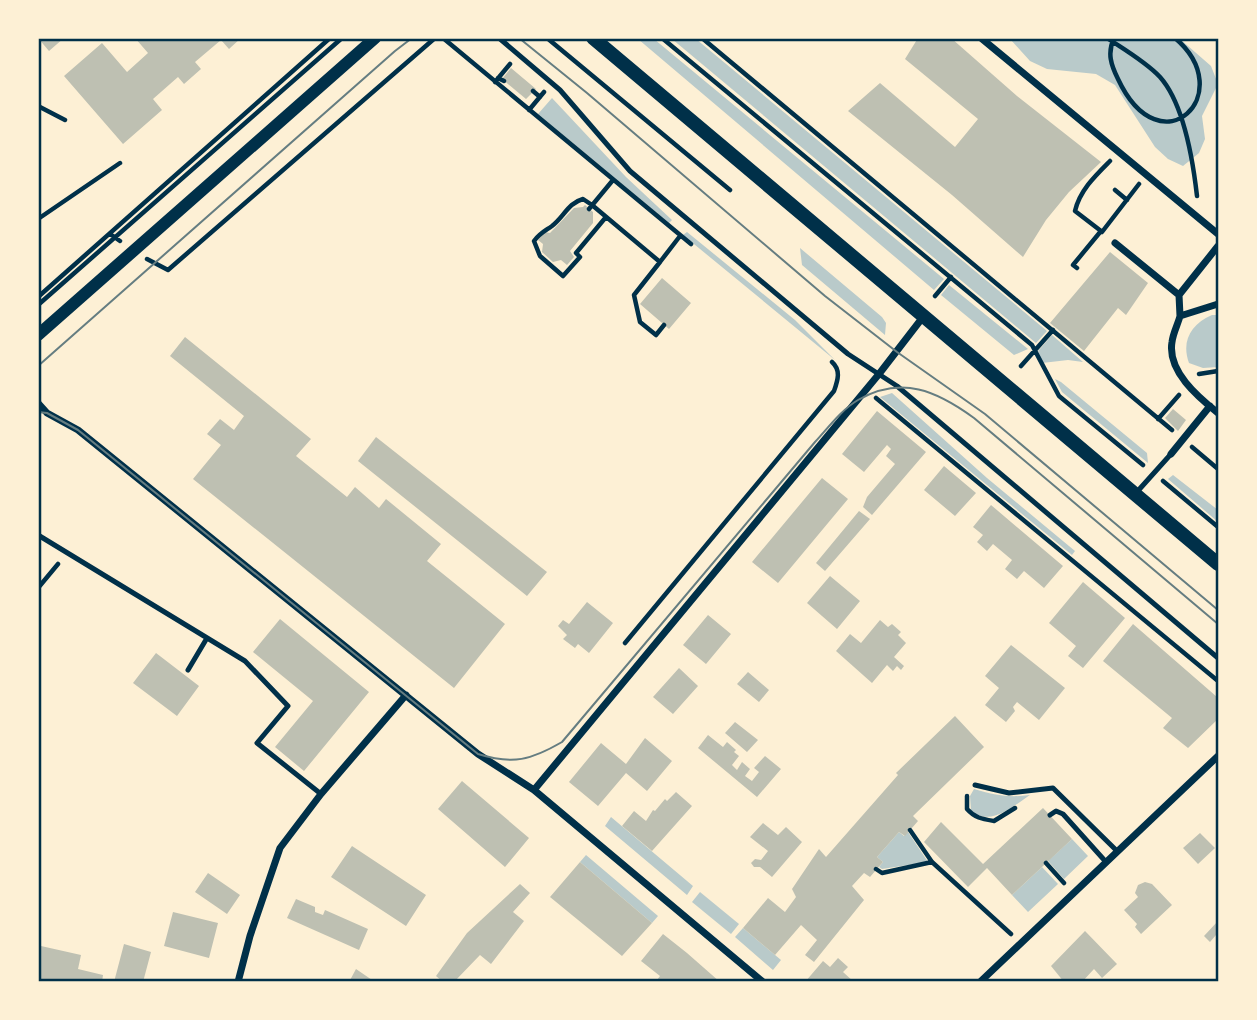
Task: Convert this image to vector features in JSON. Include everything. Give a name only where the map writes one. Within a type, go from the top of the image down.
[{"type":"main road","points":[[593,38],[1219,564]]},
{"type":"street","points":[[38,335],[376,38]]},
{"type":"street","points":[[981,38],[1219,234]]},
{"type":"street","points":[[1115,243],[1179,295]]},
{"type":"street","points":[[1219,246],[1179,295],[1181,316],[1171,344],[1175,366],[1188,385],[1219,412]]},
{"type":"street","points":[[1181,316],[1219,304]]},
{"type":"street","points":[[534,790],[879,374],[924,316]]},
{"type":"street","points":[[38,404],[47,413],[78,430],[478,754],[534,790],[762,982]]},
{"type":"street","points":[[1171,453],[1210,406]]},
{"type":"street","points":[[238,982],[250,936],[280,848],[321,794],[407,695]]},
{"type":"street","points":[[980,982],[1219,756]]},
{"type":"lane","points":[[499,38],[560,90],[630,171],[848,354],[897,386],[1219,658]]},
{"type":"lane","points":[[1136,494],[1171,453]]},
{"type":"lane","points":[[38,535],[244,661],[288,706],[257,743],[321,794]]},
{"type":"lane","points":[[188,670],[206,638]]},
{"type":"lane","points":[[975,785],[1009,793],[1053,788],[1117,852]]},
{"type":"lane","points":[[1050,815],[1056,811],[1063,814],[1106,862]]},
{"type":"path","points":[[38,297],[330,38]]},
{"type":"path","points":[[38,305],[342,38]]},
{"type":"path","points":[[168,270],[435,38]]},
{"type":"path","points":[[443,38],[700,252]]},
{"type":"path","points":[[547,38],[730,190]]},
{"type":"path","points":[[662,38],[1032,345],[1059,396],[1219,527]]},
{"type":"path","points":[[702,38],[1219,469]]},
{"type":"path","points":[[1175,38],[1191,58],[1199,86],[1197,103],[1193,109],[1181,118],[1170,121],[1154,119],[1133,104],[1111,65],[1109,55],[1111,40],[1166,84],[1181,118],[1189,145],[1199,218]]},
{"type":"path","points":[[534,91],[540,97]]},
{"type":"path","points":[[38,106],[65,120]]},
{"type":"path","points":[[1115,243],[1075,211],[1078,199],[1090,182],[1119,153]]},
{"type":"path","points":[[38,219],[120,163]]},
{"type":"path","points":[[1077,268],[1073,265],[1146,176]]},
{"type":"path","points":[[590,207],[613,180]]},
{"type":"path","points":[[1115,190],[1127,200]]},
{"type":"path","points":[[606,218],[576,253],[580,257],[564,275],[540,256],[534,241],[544,229],[552,226],[574,201],[583,199],[660,262]]},
{"type":"path","points":[[664,325],[656,335],[640,322],[634,295],[680,236]]},
{"type":"path","points":[[935,296],[951,277]]},
{"type":"path","points":[[1021,366],[1053,330]]},
{"type":"path","points":[[625,643],[834,391],[839,378],[836,366],[827,358]]},
{"type":"path","points":[[876,398],[1219,681]]},
{"type":"path","points":[[38,587],[66,553]]},
{"type":"path","points":[[910,830],[932,862],[1014,937]]},
{"type":"path","points":[[876,869],[882,873],[932,862]]},
{"type":"path","points":[[1046,863],[1067,886]]},
{"type":"shaded area","points":[[638,39],[654,39],[944,279],[934,290]]},
{"type":"shaded area","points":[[672,39],[696,39],[1047,331],[1036,343]]},
{"type":"shaded area","points":[[1010,39],[1180,39],[1211,66],[1218,84],[1202,116],[1205,139],[1199,153],[1183,166],[1168,159],[1155,147],[1115,85],[1096,74],[1047,69],[1030,61]]},
{"type":"shaded area","points":[[552,98],[626,177],[672,220],[669,223],[538,114]]},
{"type":"shaded area","points":[[687,232],[795,320],[835,360],[683,235]]},
{"type":"shaded area","points":[[800,248],[882,317],[886,323],[885,335],[802,265]]},
{"type":"shaded area","points":[[949,285],[1028,349],[1014,355],[941,295]]},
{"type":"shaded area","points":[[1212,315],[1218,315],[1218,367],[1203,368],[1189,363],[1187,341],[1193,328]]},
{"type":"shaded area","points":[[1052,335],[1083,362],[1068,360],[1042,363],[1038,351]]},
{"type":"shaded area","points":[[1055,379],[1147,453],[1148,463],[1062,392]]},
{"type":"shaded area","points":[[892,393],[987,478],[1075,551],[1072,555],[880,397]]},
{"type":"shaded area","points":[[1173,475],[1218,510],[1218,522],[1168,479]]},
{"type":"shaded area","points":[[974,789],[1002,795],[1030,795],[1001,813],[986,817],[971,810],[970,796]]},
{"type":"shaded area","points":[[611,817],[693,886],[687,895],[605,826]]},
{"type":"shaded area","points":[[899,832],[904,836],[908,832],[928,862],[882,869],[879,867],[883,862],[877,857]]},
{"type":"shaded area","points":[[1072,839],[1088,856],[1064,879],[1048,861]]},
{"type":"shaded area","points":[[586,855],[658,916],[652,923],[580,862]]},
{"type":"shaded area","points":[[1042,867],[1058,884],[1028,912],[1012,895]]},
{"type":"shaded area","points":[[700,892],[739,924],[731,934],[692,902]]},
{"type":"shaded area","points":[[743,928],[781,960],[773,970],[735,937]]},
{"type":"building","points":[[38,38],[64,38],[49,51]]},
{"type":"building","points":[[135,38],[241,38],[229,49],[221,40],[195,62],[201,69],[184,84],[178,77],[153,99],[162,110],[123,144],[64,76],[102,43],[127,72],[148,53]]},
{"type":"building","points":[[918,38],[951,38],[1017,96],[1101,162],[1069,192],[1046,220],[1023,257],[952,195],[848,111],[880,83],[955,147],[978,119],[905,59]]},
{"type":"building","points":[[511,68],[536,89],[526,99],[502,79]]},
{"type":"building","points":[[585,205],[593,212],[593,223],[570,251],[574,257],[567,265],[561,260],[553,262],[542,252],[543,244],[538,240],[545,232],[550,233],[574,208]]},
{"type":"building","points":[[1110,252],[1148,283],[1126,315],[1118,308],[1084,351],[1050,323]]},
{"type":"building","points":[[662,278],[691,303],[669,329],[640,304]]},
{"type":"building","points":[[185,337],[311,439],[296,456],[347,497],[355,487],[379,508],[386,499],[441,544],[427,561],[505,624],[454,688],[193,479],[221,445],[207,434],[220,419],[234,430],[244,416],[170,356]]},
{"type":"building","points":[[1173,409],[1186,420],[1178,431],[1165,418]]},
{"type":"building","points":[[877,411],[926,452],[872,515],[863,507],[867,497],[895,464],[886,456],[891,449],[887,445],[864,472],[842,454]]},
{"type":"building","points":[[376,437],[547,572],[527,596],[358,461]]},
{"type":"building","points":[[944,466],[976,493],[955,516],[924,490]]},
{"type":"building","points":[[822,478],[848,499],[778,583],[752,562]]},
{"type":"building","points":[[991,505],[1063,566],[1044,588],[1024,571],[1017,579],[1005,569],[1012,560],[993,544],[987,551],[977,542],[983,535],[973,527]]},
{"type":"building","points":[[859,511],[870,519],[825,571],[816,563]]},
{"type":"building","points":[[830,576],[860,601],[837,629],[807,603]]},
{"type":"building","points":[[1083,582],[1125,618],[1083,668],[1068,656],[1076,646],[1049,623]]},
{"type":"building","points":[[587,602],[613,623],[589,653],[578,644],[575,648],[563,639],[567,635],[558,626],[563,620],[569,624]]},
{"type":"building","points":[[708,615],[731,634],[706,664],[683,645]]},
{"type":"building","points":[[280,619],[369,692],[304,771],[275,747],[313,701],[253,652]]},
{"type":"building","points":[[880,620],[888,627],[892,624],[901,632],[898,635],[906,643],[894,657],[904,666],[901,670],[897,666],[893,671],[887,665],[872,683],[836,651],[850,634],[861,643]]},
{"type":"building","points":[[1133,624],[1217,697],[1218,719],[1188,748],[1163,728],[1172,718],[1103,661]]},
{"type":"building","points":[[1011,645],[1065,688],[1039,720],[1017,702],[1013,707],[1015,711],[1006,722],[985,705],[999,688],[985,676]]},
{"type":"building","points":[[156,653],[199,686],[177,716],[133,683]]},
{"type":"building","points":[[679,668],[698,686],[673,714],[653,697]]},
{"type":"building","points":[[748,672],[769,690],[759,702],[737,684]]},
{"type":"building","points":[[955,716],[984,747],[913,816],[918,821],[905,836],[899,832],[877,857],[883,862],[870,877],[864,873],[852,886],[864,900],[814,962],[805,955],[817,940],[801,925],[775,955],[743,928],[768,898],[785,912],[796,897],[792,889],[819,849],[826,857],[898,775],[896,773]]},
{"type":"building","points":[[735,722],[758,740],[747,752],[725,733]]},
{"type":"building","points":[[708,735],[723,747],[727,742],[736,750],[734,752],[739,756],[732,765],[737,770],[742,762],[750,769],[745,776],[752,781],[759,772],[754,768],[765,756],[781,769],[757,797],[698,748]]},
{"type":"building","points":[[645,738],[672,761],[647,791],[626,773],[598,806],[569,782],[601,743],[626,764]]},
{"type":"building","points":[[462,781],[529,838],[505,867],[438,809]]},
{"type":"building","points":[[676,792],[692,806],[652,851],[622,826],[634,811],[646,821],[653,810]]},
{"type":"building","points":[[1043,808],[1072,839],[1012,895],[987,868],[968,887],[924,842],[941,822],[983,864]]},
{"type":"building","points":[[763,823],[778,835],[786,827],[802,842],[772,877],[751,863],[755,859],[761,860],[768,851],[750,837]]},
{"type":"building","points":[[1200,833],[1215,848],[1198,864],[1183,848]]},
{"type":"building","points":[[352,846],[426,895],[406,926],[331,877]]},
{"type":"building","points":[[580,862],[652,923],[622,956],[550,897]]},
{"type":"building","points":[[208,873],[240,895],[227,914],[195,892]]},
{"type":"building","points":[[1145,882],[1152,884],[1172,905],[1141,934],[1135,927],[1137,924],[1124,910],[1138,897],[1135,893],[1138,885]]},
{"type":"building","points":[[520,884],[530,893],[513,912],[524,921],[491,964],[480,955],[454,982],[443,982],[436,976],[467,933]]},
{"type":"building","points":[[296,899],[315,907],[315,912],[323,915],[325,910],[368,929],[359,950],[287,918]]},
{"type":"building","points":[[173,912],[218,923],[209,958],[164,946]]},
{"type":"building","points":[[1218,921],[1218,937],[1216,935],[1210,942],[1204,936]]},
{"type":"building","points":[[1085,931],[1117,964],[1102,978],[1094,969],[1082,982],[1064,982],[1051,966]]},
{"type":"building","points":[[663,934],[720,982],[659,982],[657,980],[660,976],[641,961]]},
{"type":"building","points":[[124,944],[151,952],[143,982],[114,982]]},
{"type":"building","points":[[41,946],[81,955],[78,969],[103,975],[102,982],[38,982]]},
{"type":"building","points":[[838,958],[848,967],[843,972],[854,982],[805,982],[823,961],[830,967]]},
{"type":"building","points":[[356,969],[375,982],[349,982]]},
{"type":"tram line","points":[[38,366],[412,38]]},
{"type":"tram line","points":[[519,38],[825,296],[897,352],[985,414],[1218,610]]},
{"type":"tram line","points":[[38,412],[47,413],[78,430],[478,754],[490,757],[522,759],[562,742],[835,420],[858,400],[889,388],[933,394],[974,418],[1218,624]]}]
